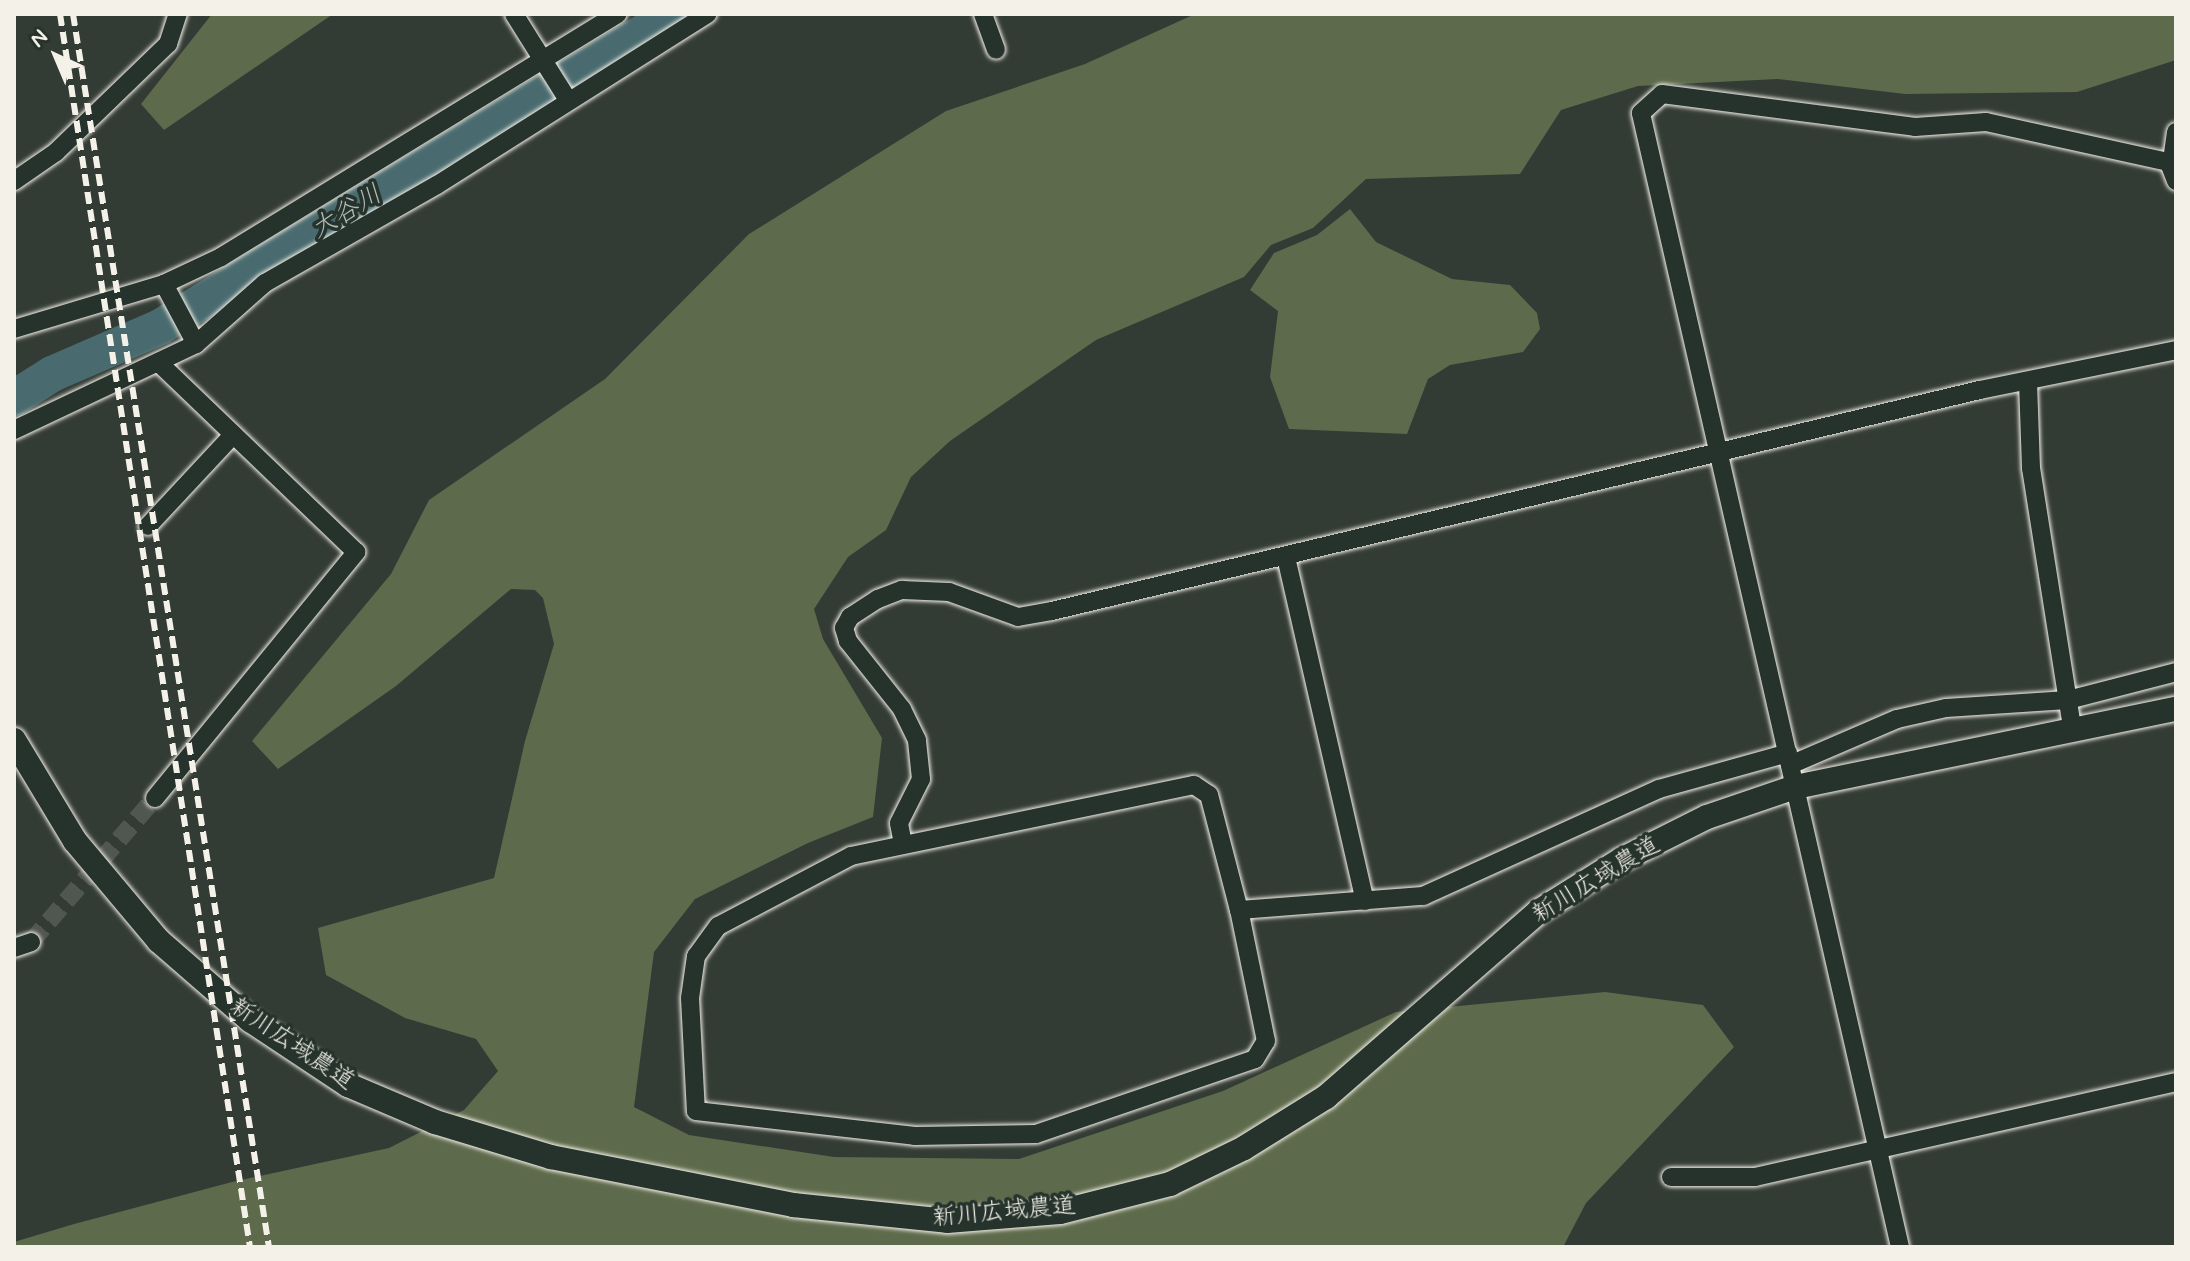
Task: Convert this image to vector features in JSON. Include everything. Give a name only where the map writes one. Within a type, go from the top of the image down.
[{"type":"street","points":[[14,181],[56,152],[168,44],[178,14]]},
{"type":"street","points":[[514,14],[568,100]]},
{"type":"street","points":[[14,329],[164,284],[221,257],[618,14]]},
{"type":"street","points":[[14,430],[196,344],[265,283],[437,185],[707,14]]},
{"type":"street","points":[[983,14],[996,50]]},
{"type":"street","points":[[1900,1247],[1880,1148],[1641,113],[1646,103],[1662,94],[1915,127],[1986,122],[2174,172],[2176,132]]},
{"type":"street","points":[[164,284],[196,344]]},
{"type":"street","points":[[903,844],[899,823],[921,779],[920,751],[902,709],[848,641],[844,628],[850,617],[902,590],[949,592],[1018,617],[2176,350]]},
{"type":"street","points":[[155,798],[356,552],[158,362]]},
{"type":"street","points":[[2028,382],[2031,468],[2072,726]]},
{"type":"street","points":[[148,526],[233,435]]},
{"type":"street","points":[[1286,557],[1365,901]]},
{"type":"street","points":[[1239,910],[1423,896],[1659,789],[1791,769],[1897,719],[1946,708],[2068,700],[2176,672]]},
{"type":"street","name":"新川広域農道","points":[[14,740],[75,841],[159,941],[250,1020],[348,1085],[435,1122],[551,1157],[793,1205],[947,1221],[1060,1212],[1170,1184],[1244,1148],[1326,1097],[1538,912],[1621,860],[1707,817],[1791,769],[2176,709]]},
{"type":"street","points":[[1194,785],[1209,795],[1239,910],[1266,1041],[1255,1059],[1036,1134],[915,1136],[696,1111],[690,998],[696,956],[718,926],[814,870],[903,844],[1194,785]]},
{"type":"street","points":[[1671,1177],[1755,1177],[2176,1082]]},
{"type":"green space","points":[[212,14],[333,14],[164,130],[141,104]]},
{"type":"green space","points":[[1195,14],[2176,14],[2176,60],[2077,92],[1905,94],[1777,79],[1638,86],[1561,110],[1520,174],[1366,179],[1313,228],[1271,245],[1244,277],[1096,340],[950,441],[911,477],[886,530],[848,557],[814,609],[823,639],[882,738],[873,817],[808,843],[695,899],[654,952],[634,1107],[689,1135],[834,1157],[1019,1159],[1223,1091],[1396,1012],[1605,992],[1703,1005],[1734,1047],[1586,1203],[1563,1247],[14,1247],[14,1242],[74,1224],[232,1182],[389,1148],[464,1110],[498,1071],[476,1039],[405,1018],[326,975],[318,928],[494,878],[525,741],[554,644],[543,598],[535,590],[511,589],[396,686],[278,769],[252,741],[391,574],[429,500],[605,379],[749,234],[946,111],[1085,64]]},
{"type":"green space","points":[[1350,209],[1376,242],[1452,279],[1510,285],[1537,313],[1540,329],[1523,352],[1450,365],[1428,379],[1407,434],[1289,429],[1270,377],[1278,311],[1250,290],[1274,253],[1317,235]]},
{"type":"waterway","name":"大谷川","points":[[14,398],[52,374],[160,327],[673,14]]},
{"type":"tunnel","points":[[31,942],[155,798]]},
{"type":"railway","points":[[60,14],[250,1247]]},
{"type":"railway","points":[[73,14],[269,1247]]}]
